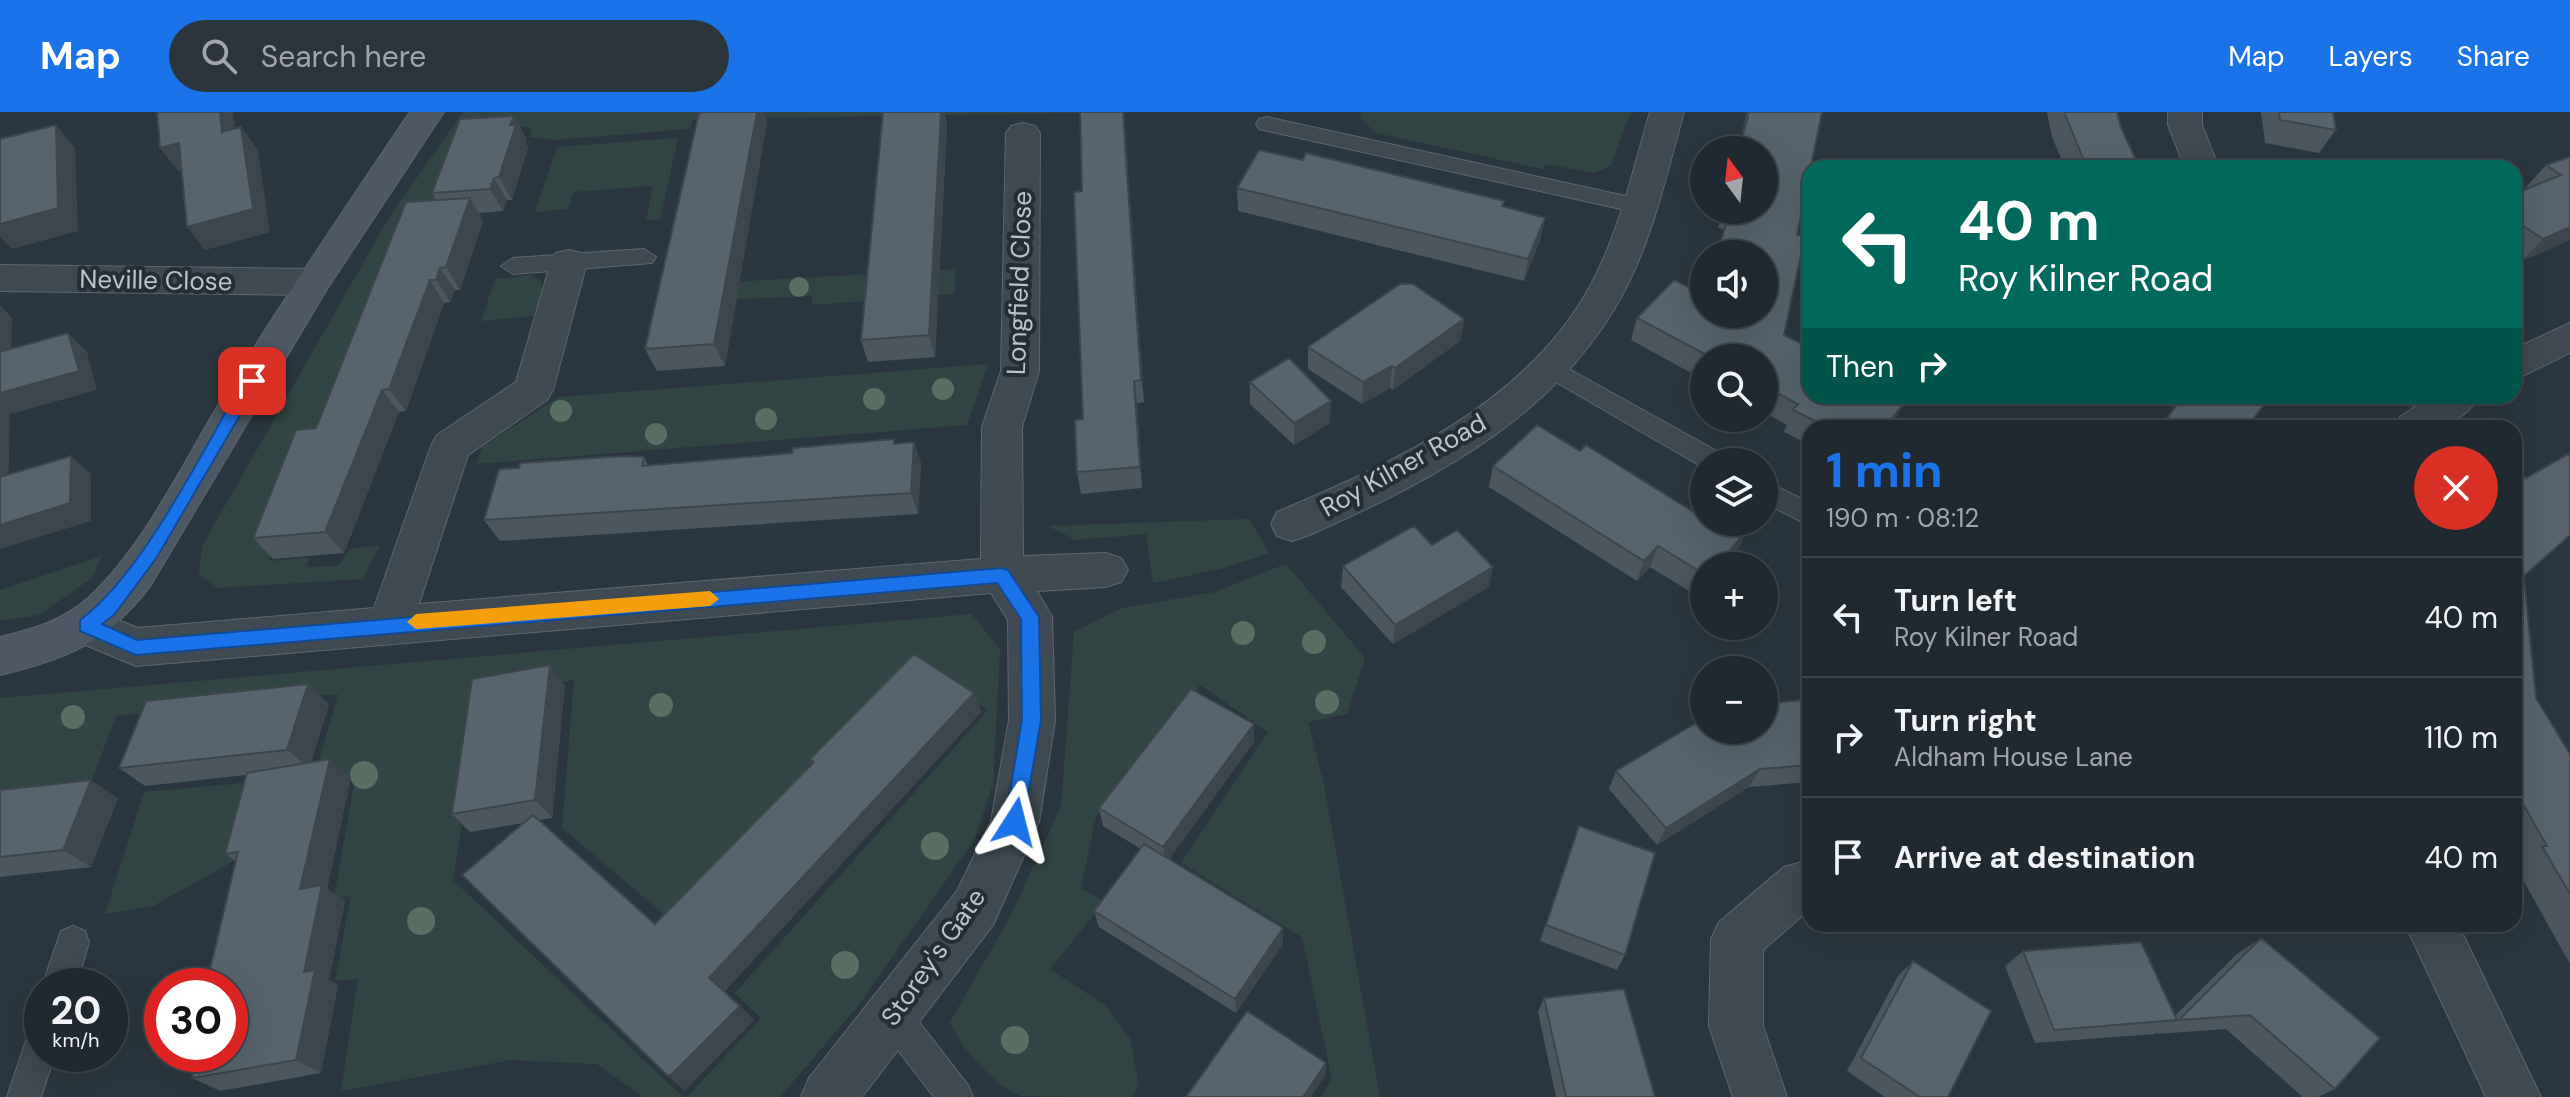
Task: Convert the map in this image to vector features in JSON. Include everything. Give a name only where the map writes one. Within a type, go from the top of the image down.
[{"type":"street","points":[[0,656],[38,648],[87,626],[108,610],[151,552],[312,282],[427,112]]},
{"type":"street","name":"Roy Kilner Road","points":[[1292,524],[1347,501],[1423,460],[1481,424],[1551,368],[1591,317],[1629,239],[1667,112]]},
{"type":"street","points":[[2185,112],[2185,125],[2199,160]]},
{"type":"street","name":"Longfield Close","points":[[1002,575],[1002,427],[1020,371],[1040,190],[1023,133]]},
{"type":"street","points":[[390,624],[451,446],[533,390],[569,262]]},
{"type":"street","name":"Neville Close","points":[[0,278],[312,282]]},
{"type":"street","points":[[2522,362],[2570,336]]},
{"type":"street","points":[[2425,420],[2446,404]]},
{"type":"street","points":[[87,626],[136,647],[1002,575],[1106,570]]},
{"type":"street","name":"Storey's Gate","points":[[828,1097],[975,908],[1015,822],[1032,720],[1030,617],[1002,575]]},
{"type":"street","points":[[1760,1097],[1736,1026],[1737,939],[1802,884]]},
{"type":"street","points":[[2435,932],[2514,1097]]},
{"type":"lane","points":[[1323,135],[1334,112]]},
{"type":"lane","points":[[1267,124],[1639,206]]},
{"type":"lane","points":[[513,266],[644,257]]},
{"type":"lane","points":[[1551,368],[1691,448]]},
{"type":"lane","points":[[1778,498],[1802,511]]},
{"type":"lane","points":[[65,968],[73,942]]},
{"type":"lane","points":[[893,1016],[956,1097]]},
{"type":"lane","points":[[24,1097],[32,1072]]},
{"type":"green space","points":[[463,112],[1141,112],[694,119],[689,129],[554,140],[530,137],[531,127],[507,127],[313,449],[268,561],[309,558],[307,567],[338,566],[350,549],[380,545],[363,579],[217,588],[199,574],[202,546],[390,216]]},
{"type":"green space","points":[[1362,112],[1631,112],[1611,165],[1595,173],[1545,164],[1543,169],[1376,133],[1360,118]]},
{"type":"green space","points":[[678,138],[660,220],[646,220],[653,186],[573,192],[568,209],[535,212],[557,147]]},
{"type":"green space","points":[[956,269],[954,294],[813,305],[811,296],[699,301],[697,306],[654,307],[660,286]]},
{"type":"green space","points":[[533,275],[543,284],[535,316],[481,321],[495,279]]},
{"type":"green space","points":[[988,364],[967,425],[476,464],[482,447],[559,397]]},
{"type":"green space","points":[[1249,519],[1269,553],[1220,569],[1153,583],[1146,534],[1076,540],[1048,526]]},
{"type":"green space","points":[[102,556],[92,578],[39,615],[0,621],[0,590]]},
{"type":"green space","points":[[1286,564],[1365,658],[1347,714],[1308,722],[1324,785],[1380,1097],[1321,1097],[1332,1079],[1302,937],[1181,863],[1268,732],[1200,685],[1096,816],[1081,888],[1104,902],[1050,969],[1106,1006],[1130,1039],[1139,1085],[1132,1097],[1021,1096],[1011,1091],[980,1065],[961,1042],[950,1022],[1010,917],[1061,807],[1074,632],[1122,608],[1215,592]]},
{"type":"green space","points":[[972,614],[1000,650],[993,783],[975,839],[858,1006],[780,1097],[687,1097],[761,1018],[735,993],[988,710],[918,667],[672,921],[562,828],[574,680],[482,695],[453,880],[683,1097],[643,1097],[597,1064],[511,1060],[341,1091],[358,979],[335,981],[351,896],[334,898],[356,773],[314,778],[338,694],[116,716],[84,801],[0,810],[0,698]]},
{"type":"green space","points":[[266,781],[248,853],[153,906],[105,914],[144,792]]},
{"type":"building","points":[[157,112],[220,112],[222,132],[241,127],[253,209],[187,227],[179,143],[160,148]]},
{"type":"building","points":[[757,112],[714,344],[645,349],[699,113]]},
{"type":"building","points":[[883,112],[941,112],[929,335],[861,340]]},
{"type":"building","points":[[1080,112],[1123,112],[1141,380],[1134,381],[1140,467],[1077,472],[1075,420],[1083,419],[1074,192],[1082,191]]},
{"type":"building","points":[[1749,112],[1822,112],[1812,160],[1802,160],[1802,210],[1797,235],[1802,236],[1802,250],[1784,335],[1802,344],[1802,404],[1903,404],[1891,420],[1813,420],[1793,410],[1798,404],[1778,393],[1778,344],[1690,346],[1637,318],[1674,280],[1690,288],[1690,328],[1778,328],[1778,240],[1721,240],[1726,224],[1778,224],[1778,136],[1743,136]]},
{"type":"building","points":[[2064,112],[2117,112],[2136,160],[2084,160]]},
{"type":"building","points":[[2279,112],[2333,112],[2336,130],[2280,120]]},
{"type":"building","points":[[514,116],[510,125],[516,125],[499,177],[494,178],[490,189],[432,193],[460,119]]},
{"type":"building","points":[[56,125],[58,208],[0,224],[0,139]]},
{"type":"building","points":[[1259,150],[1303,160],[1306,153],[1504,201],[1502,206],[1545,218],[1528,259],[1237,188]]},
{"type":"building","points":[[2570,157],[2570,227],[2543,239],[2522,225],[2522,191],[2561,175],[2546,165]]},
{"type":"building","points":[[470,198],[446,267],[440,268],[436,280],[430,280],[389,389],[382,390],[325,532],[253,538],[296,430],[316,428],[406,202]]},
{"type":"building","points":[[1400,284],[1413,284],[1464,319],[1395,368],[1392,366],[1363,382],[1308,347]]},
{"type":"building","points":[[68,333],[79,371],[0,393],[0,352]]},
{"type":"building","points":[[1289,358],[1331,401],[1294,423],[1250,382]]},
{"type":"building","points":[[2178,404],[2264,404],[2253,420],[2165,420]]},
{"type":"building","points":[[1537,425],[1580,451],[1586,445],[1690,510],[1690,536],[1742,536],[1728,552],[1690,552],[1690,565],[1658,546],[1644,561],[1493,466]]},
{"type":"building","points":[[894,439],[894,444],[914,442],[911,493],[484,520],[499,469],[519,468],[520,463],[624,456],[644,457],[642,466],[792,453],[793,448]]},
{"type":"building","points":[[2570,453],[2570,535],[2524,576],[2536,698],[2570,754],[2570,894],[2542,846],[2547,846],[2522,802],[2522,475],[2526,478]]},
{"type":"building","points":[[71,456],[70,503],[0,525],[0,477]]},
{"type":"building","points":[[1414,526],[1432,545],[1457,530],[1493,567],[1395,625],[1343,566]]},
{"type":"building","points":[[914,654],[974,693],[709,978],[740,1006],[669,1077],[462,875],[533,815],[655,924],[814,762],[810,759]]},
{"type":"building","points":[[550,665],[535,800],[452,814],[472,679]]},
{"type":"building","points":[[308,684],[287,750],[119,768],[146,701]]},
{"type":"building","points":[[1191,689],[1254,724],[1163,847],[1099,808]]},
{"type":"building","points":[[1802,700],[1802,766],[1760,769],[1666,828],[1616,771],[1690,726],[1690,744],[1778,744],[1778,702]]},
{"type":"building","points":[[330,759],[300,889],[322,885],[304,972],[315,970],[296,1060],[248,1068],[248,968],[210,968],[238,852],[225,854],[247,773]]},
{"type":"building","points":[[91,780],[63,850],[0,857],[0,790]]},
{"type":"building","points":[[1579,826],[1655,853],[1625,955],[1546,925]]},
{"type":"building","points":[[1144,844],[1283,928],[1235,999],[1094,911]]},
{"type":"building","points":[[2261,938],[2380,1038],[2335,1089],[2250,1015],[2179,1020]]},
{"type":"building","points":[[2141,942],[2177,1020],[2054,1030],[2023,951]]},
{"type":"building","points":[[1913,961],[1991,1011],[1948,1097],[1920,1097],[1861,1058]]},
{"type":"building","points":[[1624,989],[1655,1097],[1566,1097],[1544,998]]},
{"type":"building","points":[[1247,1011],[1326,1063],[1303,1097],[1186,1097]]},
{"type":"building","points":[[194,1072],[227,1072],[192,1078]]},
{"type":"slow traffic","points":[[416,622],[710,599]]},
{"type":"route","points":[[252,381],[151,552],[108,610],[87,626],[136,647],[1002,575],[1030,617],[1032,720],[1015,822]]}]
